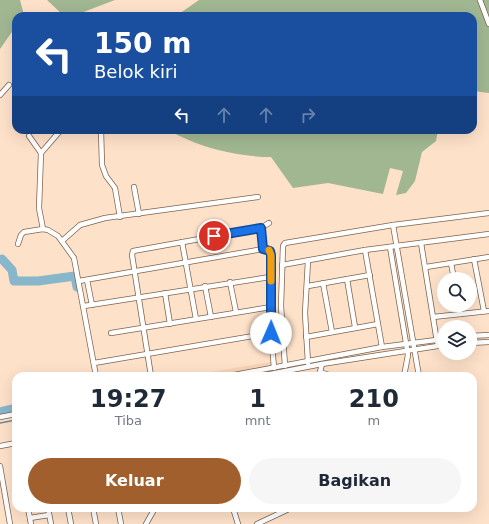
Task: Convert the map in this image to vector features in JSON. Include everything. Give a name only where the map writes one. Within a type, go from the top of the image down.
[{"type":"street","points":[[480,0],[489,24]]},
{"type":"street","points":[[0,95],[9,85]]},
{"type":"street","points":[[41,153],[57,134]]},
{"type":"street","points":[[101,134],[102,164],[106,176],[115,188],[120,217]]},
{"type":"street","points":[[29,136],[41,153],[39,208],[43,229]]},
{"type":"street","points":[[134,187],[139,214]]},
{"type":"street","points":[[62,240],[80,226],[105,218],[258,197]]},
{"type":"street","points":[[285,366],[282,306],[282,265],[283,246],[287,242],[393,225],[489,213]]},
{"type":"street","points":[[151,372],[132,254],[134,250],[261,228],[269,223]]},
{"type":"street","points":[[393,225],[418,372]]},
{"type":"street","points":[[261,228],[263,249]]},
{"type":"street","points":[[18,244],[22,233],[43,229],[53,232],[62,240],[76,263],[95,372]]},
{"type":"street","points":[[282,265],[308,262],[366,250],[489,234]]},
{"type":"street","points":[[182,242],[196,319]]},
{"type":"street","points":[[421,243],[437,343]]},
{"type":"street","points":[[390,247],[407,350],[408,361],[405,372]]},
{"type":"street","points":[[79,281],[263,249],[270,251],[271,333],[274,368]]},
{"type":"street","points":[[366,250],[382,347]]},
{"type":"street","points":[[426,267],[489,257]]},
{"type":"street","points":[[433,316],[486,311],[474,259]]},
{"type":"street","points":[[308,262],[308,286],[305,313],[309,367]]},
{"type":"street","points":[[451,263],[453,272]]},
{"type":"street","points":[[308,286],[370,275]]},
{"type":"street","points":[[84,306],[230,282],[270,277]]},
{"type":"street","points":[[87,280],[92,305]]},
{"type":"street","points":[[347,280],[355,327]]},
{"type":"street","points":[[230,282],[236,312]]},
{"type":"street","points":[[324,283],[332,332]]},
{"type":"street","points":[[205,286],[211,317]]},
{"type":"street","points":[[165,293],[170,324]]},
{"type":"street","points":[[111,333],[144,329],[271,307]]},
{"type":"street","points":[[306,337],[378,324]]},
{"type":"street","points":[[94,363],[149,355],[271,333]]},
{"type":"street","points":[[477,336],[489,335]]},
{"type":"street","points":[[252,372],[382,347],[436,340]]},
{"type":"street","points":[[477,343],[489,342]]},
{"type":"street","points":[[282,372],[322,364],[437,346]]},
{"type":"street","points":[[320,372],[322,364]]},
{"type":"street","points":[[0,417],[12,415]]},
{"type":"street","points":[[0,446],[12,444]]},
{"type":"street","points":[[0,466],[10,524]]},
{"type":"street","points":[[29,512],[31,524]]},
{"type":"street","points":[[49,512],[50,524]]},
{"type":"street","points":[[69,512],[71,524]]},
{"type":"street","points":[[94,512],[96,524]]},
{"type":"street","points":[[119,512],[121,524]]},
{"type":"street","points":[[146,524],[153,512]]},
{"type":"street","points":[[234,512],[238,524]]},
{"type":"street","points":[[257,524],[282,512]]},
{"type":"street","points":[[30,518],[49,515]]},
{"type":"shaded area","points":[[271,362],[272,367],[245,372],[210,372]]},
{"type":"green space","points":[[0,0],[20,0],[23,12],[12,12],[12,32],[0,49]]},
{"type":"green space","points":[[47,0],[115,0],[84,12],[60,12]]},
{"type":"green space","points":[[199,0],[489,0],[489,93],[477,92],[477,12],[182,12]]},
{"type":"green space","points":[[176,134],[437,134],[436,141],[422,152],[415,181],[406,193],[396,195],[403,171],[390,168],[383,194],[328,183],[293,188],[271,157],[259,157],[218,150]]},
{"type":"waterway","points":[[2,259],[12,270],[14,281],[38,281],[75,276],[77,287]]},
{"type":"waterway","points":[[0,412],[12,409]]},
{"type":"waterway","points":[[0,423],[12,421]]},
{"type":"slow traffic","points":[[269,250],[271,255],[271,281]]},
{"type":"route","points":[[214,236],[261,228],[263,249],[270,251],[271,255],[271,333]]}]
